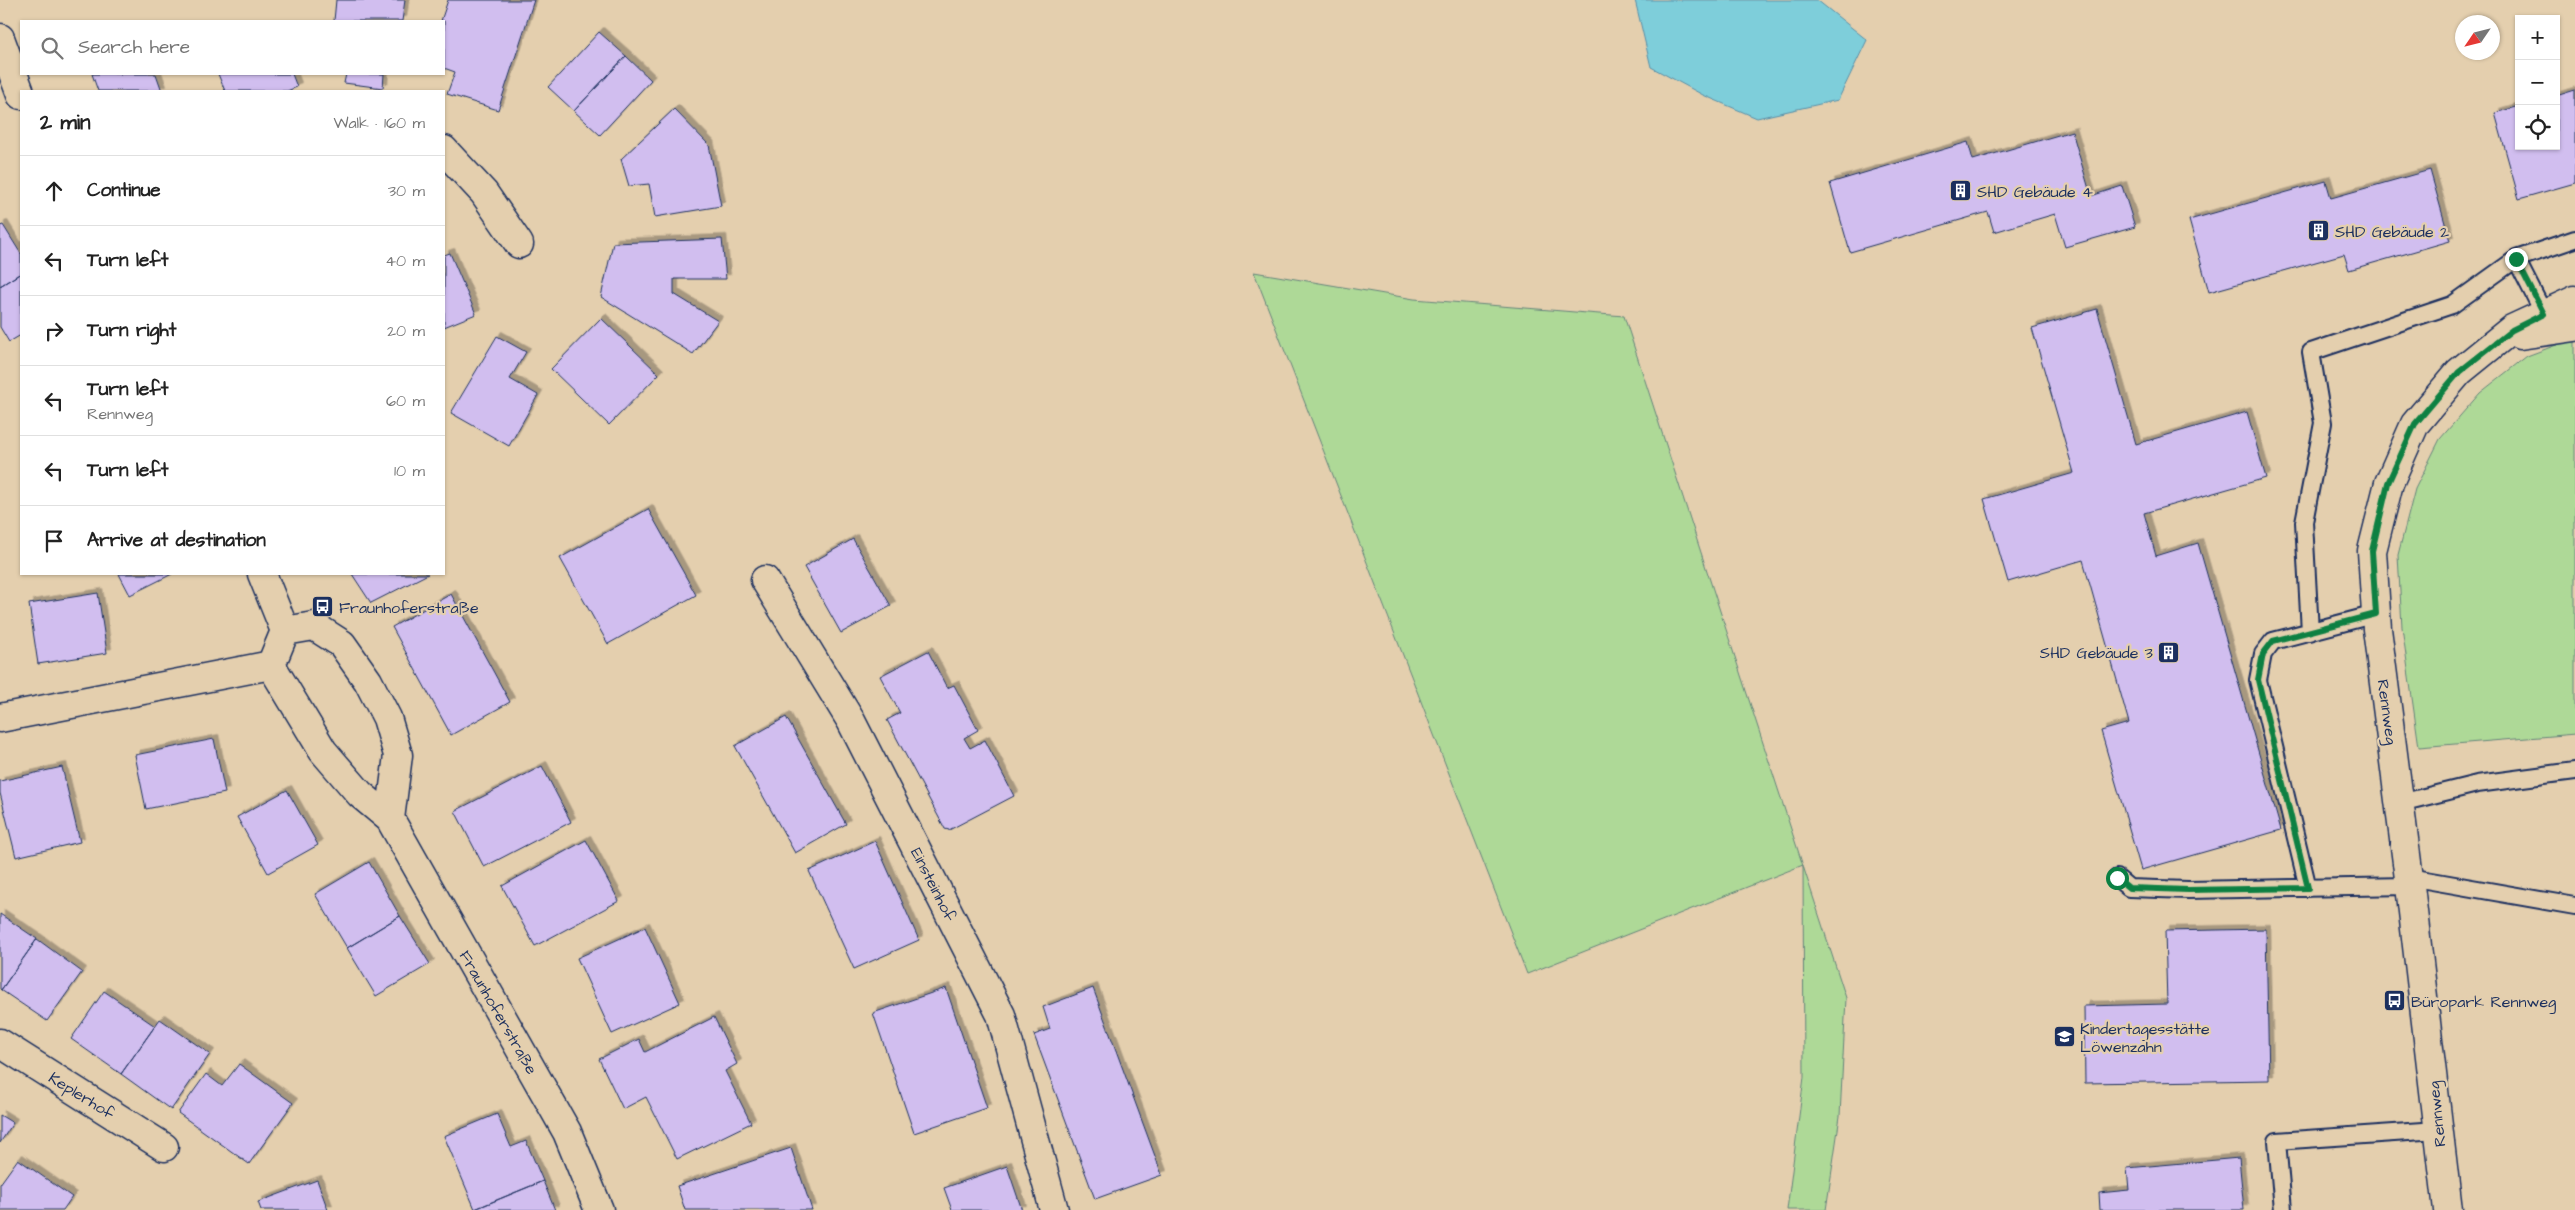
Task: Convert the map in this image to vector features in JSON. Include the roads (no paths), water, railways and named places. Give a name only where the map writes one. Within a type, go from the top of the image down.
[{"type":"street","points":[[0,38],[20,92]]},
{"type":"street","points":[[445,151],[484,193],[519,244]]},
{"type":"street","name":"Rennweg","points":[[2448,1210],[2410,881],[2376,614],[2372,551],[2388,483],[2415,424],[2459,372],[2512,330],[2575,300]]},
{"type":"street","points":[[2502,338],[2575,327]]},
{"type":"street","points":[[0,718],[271,665],[285,631],[262,575]]},
{"type":"street","name":"Einsteinhof","points":[[764,580],[852,721],[1001,1014],[1054,1210]]},
{"type":"street","points":[[285,631],[314,626],[342,644],[368,681],[387,718],[398,755],[390,819]]},
{"type":"street","name":"Fraunhoferstraße","points":[[271,665],[323,751],[360,794],[390,819],[567,1132],[599,1210]]},
{"type":"street","name":"Keplerhof","points":[[0,1043],[164,1147]]},
{"type":"lane","points":[[2310,632],[2304,522],[2323,423],[2311,352],[2452,305],[2516,259],[2575,239]]},
{"type":"lane","points":[[2516,259],[2544,314]]},
{"type":"lane","points":[[2308,888],[2258,680],[2263,654],[2273,641],[2376,614]]},
{"type":"lane","points":[[2400,803],[2477,784],[2575,771]]},
{"type":"lane","points":[[2117,878],[2129,888],[2188,890],[2308,888],[2410,881],[2575,906]]},
{"type":"lane","points":[[2283,1210],[2277,1140],[2438,1130]]},
{"type":"water","points":[[1635,0],[1817,0],[1867,40],[1838,100],[1757,118],[1703,95],[1651,67]]},
{"type":"place","name":"SHD Gebäude 4","points":[[1961,191]]},
{"type":"place","name":"SHD Gebäude 2","points":[[2319,231]]},
{"type":"place","name":"Fraunhoferstraße","points":[[323,607]]},
{"type":"place","name":"SHD Gebäude 3","points":[[2169,652]]},
{"type":"place","name":"Büropark Rennweg","points":[[2395,1001]]},
{"type":"place","name":"Kindertagesstätte Löwenzahn","points":[[2064,1037]]}]
